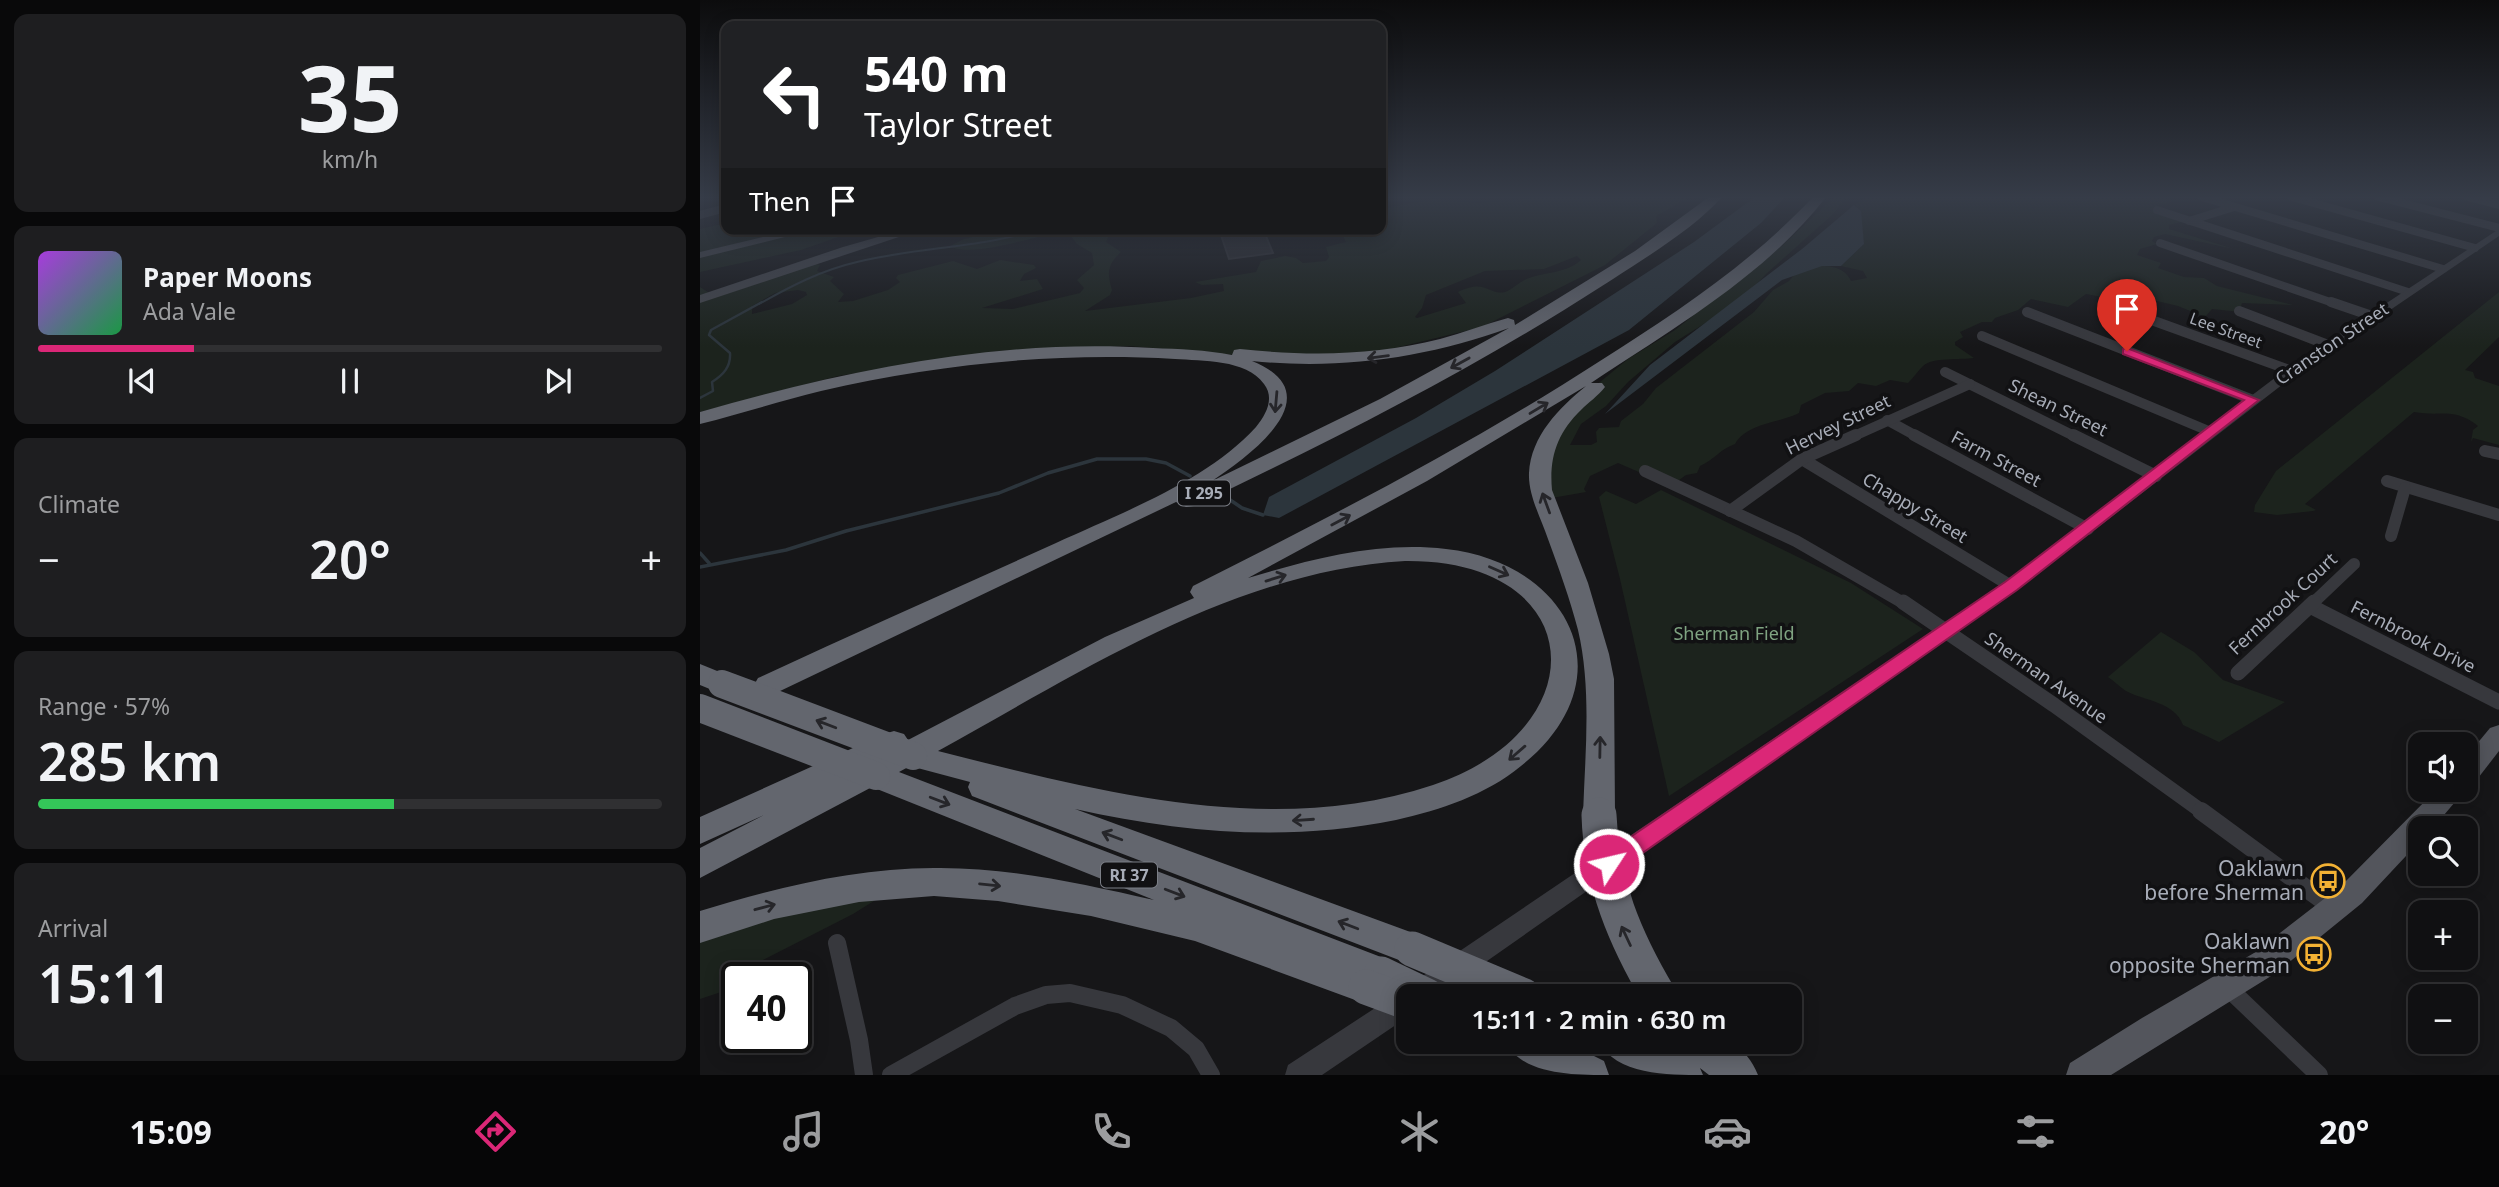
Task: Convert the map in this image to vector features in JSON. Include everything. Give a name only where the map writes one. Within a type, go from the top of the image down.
[{"type":"highway","name":"I 295","points":[[700,714],[1072,554],[1270,461],[1473,356],[1623,265],[1647,247]]},
{"type":"highway","points":[[1652,984],[1629,943],[1610,898],[1601,858],[1598,660],[1589,620],[1541,489],[1541,453],[1548,436],[1573,406],[1769,247]]},
{"type":"highway","points":[[700,411],[870,370],[946,357],[1035,348],[1166,346],[1297,360],[1385,356],[1436,347],[1493,329],[1543,307],[1623,265]]},
{"type":"highway","points":[[700,839],[832,778],[1204,591],[1402,486],[1549,402],[1696,305]]},
{"type":"highway","points":[[700,418],[792,393],[889,372],[997,357],[1064,352],[1148,352],[1229,360],[1262,373],[1273,383],[1279,396],[1273,417],[1253,440],[1178,491],[1021,569],[768,685]]},
{"type":"highway","points":[[700,864],[1100,651],[1224,596],[1300,571],[1391,555],[1427,554],[1470,561],[1508,575],[1533,592],[1553,616],[1564,642],[1566,671],[1558,699],[1544,724],[1522,748],[1494,770],[1459,788],[1417,803],[1373,813],[1295,821],[1194,818],[1099,803],[913,757]]},
{"type":"highway","name":"RI 37","points":[[707,678],[913,757],[939,771],[1412,949],[1495,984]]},
{"type":"highway","name":"RI 37","points":[[700,708],[877,776],[1373,981],[1396,987]]},
{"type":"highway","points":[[700,831],[955,714]]},
{"type":"highway","points":[[700,927],[774,904],[859,887],[934,882],[998,886],[1091,901],[1195,925],[1373,981],[1396,994]]},
{"type":"highway","points":[[1548,1054],[1590,1075]]},
{"type":"highway","points":[[1643,1054],[1684,1075]]},
{"type":"highway","points":[[1714,1054],[1739,1075]]},
{"type":"main road","points":[[700,255],[734,247]]},
{"type":"main road","points":[[700,299],[855,247]]},
{"type":"main road","points":[[2478,760],[2499,734]]},
{"type":"main road","points":[[2082,1075],[2153,1028],[2265,963],[2352,894],[2440,802]]},
{"type":"street","points":[[2172,247],[2372,316]]},
{"type":"street","points":[[2270,247],[2408,292]]},
{"type":"street","points":[[2371,247],[2443,269]]},
{"type":"street","name":"Cranston Street","points":[[1433,984],[1946,632],[2088,529],[2292,371],[2475,248]]},
{"type":"street","name":"Lee Street","points":[[2110,305],[2292,371]]},
{"type":"street","points":[[2239,311],[2328,345]]},
{"type":"street","points":[[2027,312],[2253,400]]},
{"type":"street","points":[[1982,336],[2211,432]]},
{"type":"street","name":"Shean Street","points":[[1945,372],[2156,476]]},
{"type":"street","name":"Hervey Street","points":[[1730,511],[1802,459],[1970,384]]},
{"type":"street","name":"Farm Street","points":[[1887,420],[2088,529]]},
{"type":"street","points":[[2485,451],[2499,454]]},
{"type":"street","name":"Chappy Street","points":[[1802,459],[2011,586]]},
{"type":"street","name":"Sherman Avenue","points":[[1645,471],[1856,574],[2039,695],[2333,908]]},
{"type":"street","points":[[2387,481],[2499,515]]},
{"type":"street","points":[[2391,536],[2405,488]]},
{"type":"street","name":"Fernbrook Court","points":[[2238,673],[2354,564]]},
{"type":"street","name":"Fernbrook Drive","points":[[2310,606],[2499,702]]},
{"type":"street","points":[[837,943],[859,1040],[864,1075]]},
{"type":"street","points":[[2227,987],[2319,1075]]},
{"type":"street","points":[[891,1075],[1015,1006],[1057,993],[1076,993],[1122,1006],[1160,1021],[1182,1035],[1198,1052],[1211,1075]]},
{"type":"street","points":[[1298,1075],[1396,1010]]},
{"type":"green space","points":[[700,247],[809,247],[801,250],[700,272]]},
{"type":"green space","points":[[954,247],[993,247],[973,250]]},
{"type":"green space","points":[[1082,247],[1114,247],[1121,252],[1109,270],[1112,290],[1110,295],[1085,311],[1191,298],[1224,291],[1223,284],[1202,285],[1195,282],[1256,272],[1261,261],[1285,256],[1296,258],[1303,263],[1326,261],[1329,257],[1326,247],[1627,247],[1605,265],[1482,327],[1374,353],[1248,356],[1129,346],[999,351],[838,376],[700,412],[700,287],[711,294],[809,262],[820,265],[817,271],[834,277],[830,281],[844,294],[838,302],[853,301],[888,290],[900,282],[896,278],[898,275],[953,261],[977,269],[1000,260],[1034,265],[1036,268],[1024,274],[1020,281],[1037,279],[1043,289],[982,308],[1013,309],[1080,293],[1084,288],[1077,280],[1094,265],[1092,253]],"holes":[[[1577,256],[1581,260],[1556,272],[1529,278],[1505,292],[1499,293],[1481,287],[1468,288],[1458,292],[1466,303],[1415,317],[1422,308],[1426,295],[1485,271],[1544,269]],[[798,290],[806,292],[807,295],[792,304],[752,314],[752,306],[775,293]]]},
{"type":"green space","points":[[1780,247],[1796,247],[1742,300],[1675,342],[1628,382],[1606,406],[1581,424],[1570,445],[1591,445],[1597,442],[1596,432],[1599,428],[1619,427],[1621,421],[1643,404],[1656,388],[1754,312],[1773,290],[1789,281],[1802,266],[1837,268],[1851,281],[1867,278],[1863,271],[1841,266],[1861,247],[2146,247],[2140,249],[2137,255],[2161,263],[2158,268],[2184,277],[2204,278],[2217,286],[2293,305],[2242,303],[2241,312],[2212,309],[2205,317],[2178,306],[2132,295],[2113,299],[2086,294],[2068,307],[2031,299],[2018,310],[1960,332],[1963,337],[1955,342],[1955,345],[1974,358],[1927,363],[1908,383],[1890,380],[1876,386],[1858,383],[1849,391],[1825,393],[1801,405],[1799,413],[1747,432],[1735,444],[1700,466],[1697,473],[1686,475],[1671,486],[1618,463],[1590,476],[1584,489],[1586,492],[1546,499],[1551,431],[1589,391],[1628,359],[1675,330]]},
{"type":"green space","points":[[2499,292],[2499,337],[2465,370],[2473,372],[2475,378],[2499,386],[2499,445],[2473,438],[2471,442],[2473,430],[2478,426],[2462,416],[2414,412],[2305,504],[2316,510],[2277,515],[2254,512],[2255,505],[2276,471]]},
{"type":"green space","name":"Sherman Field","points":[[1661,490],[1851,583],[1923,629],[1669,796],[1599,497],[1606,491],[1636,504]]},
{"type":"green space","points":[[2161,632],[2194,652],[2223,680],[2285,702],[2219,742],[2183,725],[2173,711],[2126,691],[2108,677]]},
{"type":"green space","points":[[890,891],[853,914],[759,962],[721,962],[721,992],[700,999],[700,930]]},
{"type":"shaded area","points":[[1686,247],[1731,247],[1629,330],[1279,518],[1263,515],[1269,497],[1416,418],[1495,371]]},
{"type":"shaded area","points":[[1861,247],[1841,266],[1822,266],[1782,280],[1605,414],[1650,365],[1802,249]]},
{"type":"building","points":[[1225,247],[1271,247],[1273,253],[1229,259]]},
{"type":"waterway","points":[[759,304],[807,279],[844,265],[945,247]]},
{"type":"waterway","points":[[700,398],[713,391],[712,382],[726,370],[730,358],[730,353],[709,335],[711,330],[762,302]]},
{"type":"waterway","points":[[700,567],[786,550],[846,531],[999,493],[1048,473],[1097,459],[1146,459],[1166,463],[1190,476]]},
{"type":"waterway","points":[[1220,493],[1242,508],[1263,515]]},
{"type":"waterway","points":[[700,553],[709,563]]},
{"type":"place","name":"Oaklawn before Sherman","points":[[2328,881]]},
{"type":"place","name":"Oaklawn opposite Sherman","points":[[2314,954]]},
{"type":"route","points":[[1609,864],[2011,586],[2253,400],[2127,351]]}]
